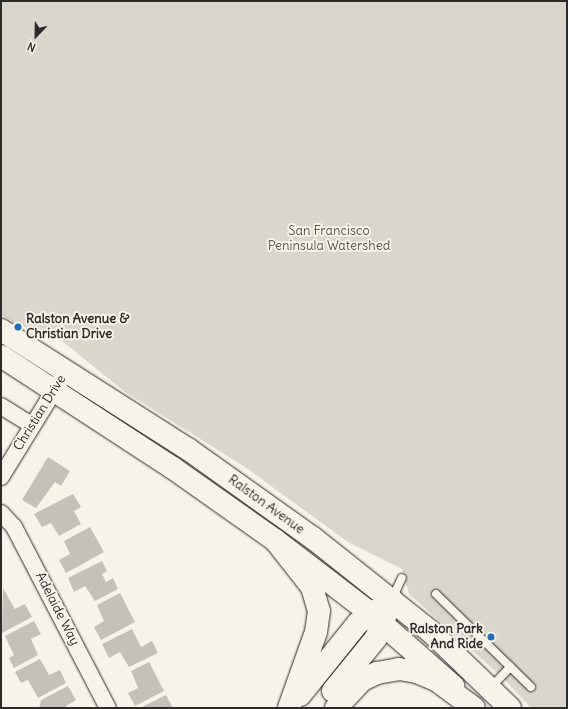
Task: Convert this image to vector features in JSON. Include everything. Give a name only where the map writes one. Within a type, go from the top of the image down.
[{"type":"main road","name":"Ralston Avenue","points":[[1,330],[67,371],[238,484],[392,600],[490,688],[510,708]]},
{"type":"main road","name":"Ralston Avenue","points":[[1,356],[173,468],[275,540],[377,618],[475,708]]},
{"type":"main road","points":[[275,540],[312,587],[319,611],[316,632],[289,708]]},
{"type":"main road","points":[[293,708],[319,668],[352,629],[377,618],[392,600]]},
{"type":"main road","points":[[321,708],[371,644],[377,618]]},
{"type":"main road","points":[[336,708],[362,680],[377,673],[399,669],[417,672],[436,680],[475,708]]},
{"type":"street","name":"Christian Drive","points":[[1,476],[67,371]]},
{"type":"street","points":[[1,406],[32,425]]},
{"type":"street","name":"Adelaide Way","points":[[1,513],[14,527],[108,708]]},
{"type":"lane","points":[[392,600],[402,578]]},
{"type":"lane","points":[[436,594],[531,687]]},
{"type":"lane","points":[[490,688],[510,667]]},
{"type":"green space","name":"San Francisco Peninsula Watershed","points":[[1,1],[567,1],[567,708],[531,708],[504,679],[409,594],[402,569],[348,542],[245,467],[125,392],[61,340],[17,324],[1,315]]},
{"type":"building","points":[[48,457],[70,471],[61,486],[55,482],[36,508],[22,500]]},
{"type":"building","points":[[73,494],[81,507],[74,511],[81,524],[59,536],[51,523],[42,527],[34,514]]},
{"type":"building","points":[[90,527],[104,552],[66,573],[59,560],[70,554],[64,541]]},
{"type":"building","points":[[102,561],[107,571],[102,574],[106,582],[113,578],[118,589],[95,601],[85,586],[74,592],[68,578]]},
{"type":"building","points":[[3,588],[15,609],[25,604],[32,617],[2,633]]},
{"type":"building","points":[[120,593],[135,622],[101,640],[94,627],[104,621],[97,605]]},
{"type":"building","points":[[34,621],[41,634],[31,639],[38,655],[14,668],[9,658],[14,655],[5,636]]},
{"type":"building","points":[[132,629],[141,647],[152,641],[158,653],[129,667],[120,652],[109,658],[102,644]]},
{"type":"building","points":[[40,659],[49,675],[60,670],[66,683],[38,698],[28,680],[21,683],[15,672]]},
{"type":"building","points":[[149,662],[164,691],[135,706],[128,693],[138,688],[131,671]]},
{"type":"building","points":[[68,686],[76,700],[66,706],[67,708],[39,708],[41,700]]},
{"type":"building","points":[[166,695],[173,708],[140,708]]},
{"type":"place","name":"Ralston Avenue & Christian Drive","points":[[18,327]]},
{"type":"place","name":"Ralston Park And Ride","points":[[491,637]]}]
